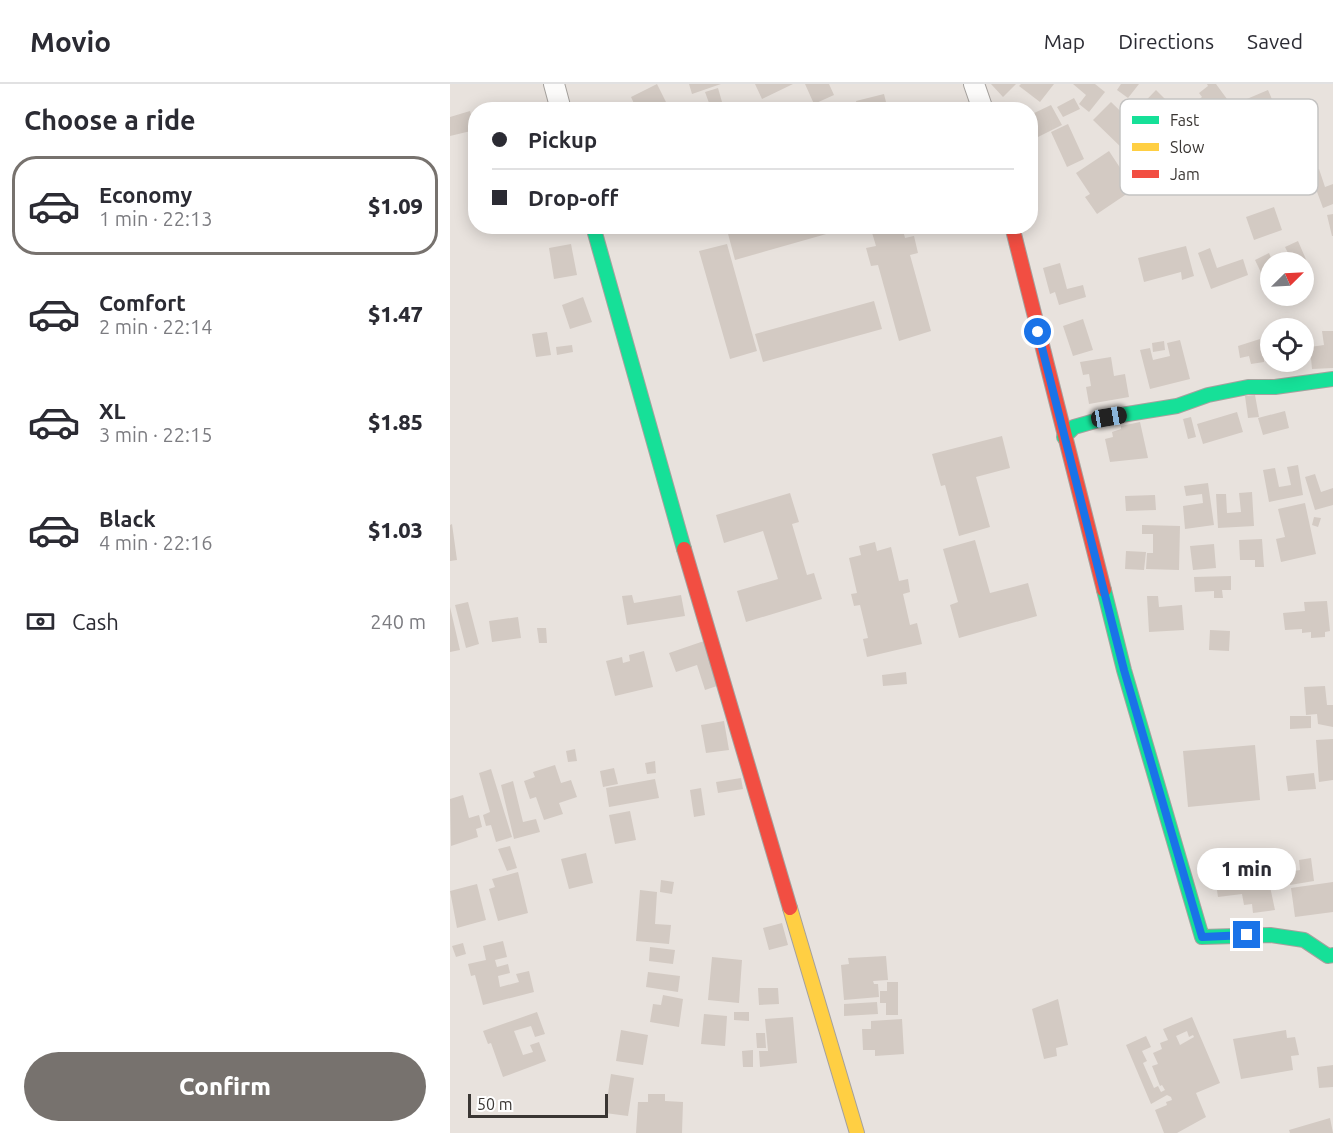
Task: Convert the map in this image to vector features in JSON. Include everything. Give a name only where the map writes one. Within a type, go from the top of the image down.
[{"type":"street","points":[[554,84],[559,102]]},
{"type":"street","points":[[974,84],[980,102]]},
{"type":"street","points":[[595,234],[660,469],[856,1133]]},
{"type":"street","points":[[1014,234],[1124,670],[1202,937],[1270,935],[1304,940],[1328,956],[1333,955]]},
{"type":"street","points":[[1064,437],[1074,427],[1097,420],[1177,406],[1208,395],[1248,387],[1275,387],[1333,379]]},
{"type":"building","points":[[657,84],[666,102],[633,102],[631,97]]},
{"type":"building","points":[[689,84],[721,84],[692,94]]},
{"type":"building","points":[[755,84],[793,84],[762,99]]},
{"type":"building","points":[[805,84],[829,84],[834,95],[813,102]]},
{"type":"building","points":[[991,84],[1016,84],[1003,97]]},
{"type":"building","points":[[1021,84],[1054,84],[1040,102],[1019,86]]},
{"type":"building","points":[[1073,84],[1095,84],[1105,92],[1089,112],[1079,104],[1086,95]]},
{"type":"building","points":[[1121,84],[1139,84],[1128,98],[1117,90]]},
{"type":"building","points":[[1207,84],[1216,84],[1227,99],[1199,99],[1202,97],[1199,93],[1208,86]]},
{"type":"building","points":[[718,88],[722,102],[709,102],[705,92]]},
{"type":"building","points":[[1156,90],[1165,99],[1147,99]]},
{"type":"building","points":[[1268,90],[1272,99],[1247,99]]},
{"type":"building","points":[[884,94],[886,102],[856,102]]},
{"type":"building","points":[[1074,98],[1080,109],[1063,117],[1057,107]]},
{"type":"building","points":[[1111,102],[1120,111],[1120,146],[1093,120]]},
{"type":"building","points":[[1051,105],[1062,125],[1038,137],[1038,111]]},
{"type":"building","points":[[468,112],[468,132],[450,136],[450,117]]},
{"type":"building","points":[[1068,124],[1084,159],[1067,167],[1051,132]]},
{"type":"building","points":[[1109,151],[1120,168],[1120,195],[1125,195],[1097,214],[1085,197],[1090,194],[1076,173]]},
{"type":"building","points":[[1318,169],[1325,187],[1333,184],[1333,204],[1323,208],[1318,195]]},
{"type":"building","points":[[1274,207],[1282,230],[1254,240],[1246,217]]},
{"type":"building","points":[[1333,214],[1333,236],[1332,236],[1327,215]]},
{"type":"building","points":[[728,234],[826,234],[735,260]]},
{"type":"building","points":[[872,234],[904,234],[905,238],[914,236],[918,253],[910,255],[931,331],[899,341],[878,265],[871,266],[866,248],[876,246]]},
{"type":"building","points":[[1298,241],[1303,252],[1288,252],[1285,247]]},
{"type":"building","points":[[571,244],[577,275],[554,279],[549,248]]},
{"type":"building","points":[[727,244],[757,351],[730,359],[699,251]]},
{"type":"building","points":[[1186,246],[1194,276],[1182,280],[1181,272],[1144,282],[1138,258]]},
{"type":"building","points":[[1210,248],[1217,268],[1243,259],[1248,275],[1211,289],[1198,253]]},
{"type":"building","points":[[1260,258],[1260,270],[1255,260]]},
{"type":"building","points":[[1060,263],[1067,289],[1083,285],[1086,297],[1059,305],[1055,292],[1050,294],[1043,268]]},
{"type":"building","points":[[583,297],[592,322],[570,329],[562,305]]},
{"type":"building","points":[[874,301],[882,329],[763,362],[755,334]]},
{"type":"building","points":[[1083,319],[1093,350],[1073,356],[1063,326]]},
{"type":"building","points":[[1322,331],[1333,331],[1333,368],[1314,369],[1314,346],[1324,345]]},
{"type":"building","points":[[547,332],[551,355],[536,357],[532,334]]},
{"type":"building","points":[[1260,339],[1260,363],[1251,364],[1249,356],[1240,358],[1238,346]]},
{"type":"building","points":[[1180,340],[1190,379],[1150,389],[1140,350],[1150,348],[1153,360],[1170,356],[1167,343]]},
{"type":"building","points":[[1164,341],[1165,350],[1153,352],[1152,343]]},
{"type":"building","points":[[572,345],[573,352],[557,355],[556,347]]},
{"type":"building","points":[[1111,357],[1114,376],[1125,374],[1129,397],[1089,404],[1086,387],[1091,386],[1089,374],[1083,375],[1080,362]]},
{"type":"building","points":[[1255,395],[1259,417],[1248,418],[1245,396]]},
{"type":"building","points":[[1285,411],[1289,428],[1263,435],[1258,418]]},
{"type":"building","points":[[1237,412],[1243,432],[1203,444],[1197,424]]},
{"type":"building","points":[[1191,417],[1196,437],[1188,439],[1183,419]]},
{"type":"building","points":[[1140,422],[1148,458],[1110,462],[1105,439],[1113,437],[1112,432],[1121,429],[1121,426]]},
{"type":"building","points":[[1002,436],[1010,468],[976,477],[990,527],[959,536],[945,485],[941,486],[932,454]]},
{"type":"building","points":[[1298,465],[1303,495],[1269,502],[1263,470],[1275,468],[1279,487],[1291,485],[1287,467]]},
{"type":"building","points":[[1315,474],[1321,492],[1333,488],[1333,505],[1315,510],[1305,477]]},
{"type":"building","points":[[1208,483],[1214,525],[1185,529],[1183,506],[1203,503],[1202,494],[1186,496],[1184,486]]},
{"type":"building","points":[[1252,492],[1254,526],[1218,528],[1216,494],[1226,494],[1227,513],[1241,512],[1239,493]]},
{"type":"building","points":[[790,493],[799,522],[792,524],[807,575],[814,573],[822,599],[746,622],[737,591],[778,579],[763,531],[724,543],[716,515]]},
{"type":"building","points":[[1155,495],[1156,510],[1126,511],[1125,496]]},
{"type":"building","points":[[1305,503],[1316,554],[1281,562],[1276,539],[1285,537],[1278,509]]},
{"type":"building","points":[[1314,517],[1321,518],[1318,527],[1312,525]]},
{"type":"building","points":[[452,524],[457,560],[450,561],[450,525]]},
{"type":"building","points":[[1142,525],[1180,526],[1179,570],[1146,569],[1147,553],[1153,553],[1153,534],[1142,534]]},
{"type":"building","points":[[1262,539],[1264,567],[1255,567],[1255,560],[1240,560],[1239,540]]},
{"type":"building","points":[[975,540],[990,593],[1028,583],[1037,616],[959,638],[950,605],[958,602],[943,549]]},
{"type":"building","points":[[875,542],[877,551],[891,547],[899,581],[908,579],[910,592],[903,594],[910,625],[917,623],[922,644],[867,657],[863,639],[868,638],[860,605],[854,606],[851,594],[857,593],[849,558],[861,555],[859,546]]},
{"type":"building","points":[[1214,544],[1216,568],[1193,570],[1190,546]]},
{"type":"building","points":[[1126,551],[1146,552],[1144,570],[1125,569]]},
{"type":"building","points":[[1231,576],[1231,590],[1222,590],[1223,598],[1214,598],[1214,591],[1195,592],[1194,577]]},
{"type":"building","points":[[632,595],[634,603],[681,595],[685,616],[627,625],[622,596]]},
{"type":"building","points":[[1147,596],[1158,596],[1159,607],[1182,605],[1184,630],[1149,632]]},
{"type":"building","points":[[1327,601],[1330,631],[1325,632],[1325,637],[1311,638],[1311,632],[1302,633],[1302,629],[1285,630],[1283,613],[1305,611],[1304,602]]},
{"type":"building","points":[[468,602],[479,644],[466,648],[455,605]]},
{"type":"building","points":[[450,607],[460,650],[450,652]]},
{"type":"building","points":[[518,617],[521,638],[492,642],[489,621]]},
{"type":"building","points":[[537,628],[546,628],[547,643],[539,643]]},
{"type":"building","points":[[1210,630],[1230,631],[1229,651],[1209,650]]},
{"type":"building","points":[[704,641],[720,685],[705,690],[697,665],[676,672],[669,653]]},
{"type":"building","points":[[644,651],[653,687],[615,696],[606,661],[622,657],[623,663],[630,661],[629,655]]},
{"type":"building","points":[[906,672],[907,684],[883,686],[882,675]]},
{"type":"building","points":[[1325,686],[1327,705],[1333,705],[1333,727],[1318,724],[1317,714],[1306,715],[1304,687]]},
{"type":"building","points":[[1290,716],[1311,716],[1311,728],[1290,729]]},
{"type":"building","points":[[724,721],[729,750],[706,753],[701,725]]},
{"type":"building","points":[[1333,739],[1333,780],[1319,782],[1316,740]]},
{"type":"building","points":[[1255,745],[1260,800],[1188,807],[1183,751]]},
{"type":"building","points":[[575,749],[577,761],[568,762],[566,751]]},
{"type":"building","points":[[655,761],[656,773],[647,774],[645,763]]},
{"type":"building","points":[[555,765],[561,783],[571,780],[577,797],[559,803],[563,814],[544,820],[536,797],[530,799],[524,781],[535,777],[533,772]]},
{"type":"building","points":[[614,768],[618,784],[603,787],[600,771]]},
{"type":"building","points":[[491,769],[512,837],[496,842],[491,825],[486,826],[483,815],[490,812],[479,773]]},
{"type":"building","points":[[1314,773],[1316,789],[1288,791],[1286,776]]},
{"type":"building","points":[[741,778],[743,789],[718,793],[716,782]]},
{"type":"building","points":[[655,779],[659,798],[609,807],[606,788]]},
{"type":"building","points":[[513,781],[523,822],[536,819],[540,832],[514,839],[501,785]]},
{"type":"building","points":[[701,788],[705,815],[694,817],[690,790]]},
{"type":"building","points":[[463,795],[469,818],[479,815],[482,827],[476,829],[478,837],[451,846],[450,799]]},
{"type":"building","points":[[630,811],[636,840],[615,844],[609,815]]},
{"type":"building","points":[[510,846],[517,868],[507,871],[498,849]]},
{"type":"building","points":[[586,853],[593,883],[569,889],[561,859]]},
{"type":"building","points":[[1311,858],[1314,881],[1290,885],[1288,872],[1300,870],[1299,860]]},
{"type":"building","points":[[1246,862],[1247,866],[1265,863],[1275,910],[1253,913],[1252,904],[1244,905],[1242,894],[1218,897],[1214,871],[1231,868],[1231,864]]},
{"type":"building","points":[[518,872],[528,913],[498,921],[489,889],[495,887],[492,879]]},
{"type":"building","points":[[661,880],[674,882],[672,894],[660,892]]},
{"type":"building","points":[[1333,882],[1333,912],[1295,917],[1291,888]]},
{"type":"building","points":[[477,884],[486,920],[457,928],[450,891]]},
{"type":"building","points":[[640,890],[657,892],[655,924],[671,925],[669,944],[636,941]]},
{"type":"building","points":[[782,923],[788,945],[769,950],[763,928]]},
{"type":"building","points":[[503,941],[507,957],[495,960],[497,967],[508,964],[510,973],[498,976],[500,987],[519,982],[516,974],[529,971],[534,992],[483,1005],[475,975],[471,976],[468,964],[486,960],[483,946]]},
{"type":"building","points":[[463,943],[466,954],[456,957],[452,946]]},
{"type":"building","points":[[650,947],[675,950],[673,964],[649,961]]},
{"type":"building","points":[[886,956],[888,980],[873,981],[874,984],[878,984],[879,997],[844,1000],[841,965],[849,964],[848,958]]},
{"type":"building","points":[[712,957],[742,960],[739,1003],[708,1000]]},
{"type":"building","points":[[648,972],[680,976],[678,992],[646,987]]},
{"type":"building","points":[[887,982],[898,982],[898,1015],[886,1015],[886,1003],[880,1003],[880,991],[887,991]]},
{"type":"building","points":[[758,988],[778,988],[779,1004],[759,1005]]},
{"type":"building","points":[[663,995],[683,999],[679,1027],[650,1022],[653,1004],[661,1005]]},
{"type":"building","points":[[1058,999],[1068,1045],[1056,1048],[1057,1056],[1044,1059],[1032,1009]]},
{"type":"building","points":[[877,1002],[878,1014],[844,1016],[844,1004]]},
{"type":"building","points":[[537,1012],[545,1034],[535,1037],[531,1026],[514,1031],[523,1055],[533,1052],[530,1045],[539,1042],[546,1061],[503,1077],[491,1043],[488,1044],[483,1031]]},
{"type":"building","points":[[734,1012],[749,1012],[749,1021],[734,1020]]},
{"type":"building","points":[[704,1014],[727,1016],[725,1046],[701,1044]]},
{"type":"building","points":[[793,1017],[797,1063],[760,1067],[759,1051],[768,1051],[765,1019]]},
{"type":"building","points":[[1192,1017],[1220,1083],[1196,1093],[1206,1117],[1177,1133],[1164,1133],[1155,1110],[1167,1105],[1166,1102],[1172,1100],[1171,1097],[1167,1095],[1151,1104],[1126,1045],[1146,1036],[1151,1047],[1142,1051],[1147,1061],[1143,1063],[1154,1088],[1158,1086],[1161,1092],[1165,1090],[1162,1085],[1160,1086],[1152,1066],[1158,1064],[1153,1053],[1162,1049],[1160,1043],[1168,1040],[1163,1029]],"holes":[[[1187,1031],[1189,1037],[1193,1035],[1194,1037],[1180,1045],[1176,1036]]]},
{"type":"building","points":[[902,1019],[904,1054],[875,1056],[875,1050],[863,1050],[862,1029],[871,1029],[871,1021]]},
{"type":"building","points":[[621,1030],[648,1035],[643,1065],[616,1061]]},
{"type":"building","points":[[1286,1030],[1287,1038],[1295,1037],[1299,1055],[1291,1056],[1293,1070],[1241,1079],[1233,1039]]},
{"type":"building","points":[[756,1033],[765,1033],[766,1048],[757,1048]]},
{"type":"building","points":[[753,1050],[753,1067],[743,1067],[742,1051]]},
{"type":"building","points":[[1333,1065],[1333,1087],[1319,1088],[1317,1067]]},
{"type":"building","points":[[611,1074],[634,1078],[628,1116],[605,1113]]},
{"type":"building","points":[[648,1094],[665,1094],[665,1101],[683,1102],[682,1133],[636,1133],[638,1102],[648,1102]]},
{"type":"building","points":[[1330,1118],[1333,1133],[1290,1133],[1289,1130]]},
{"type":"traffic: fast","points":[[595,234],[684,549]]},
{"type":"traffic: fast","points":[[1064,437],[1074,427],[1109,417],[1177,406],[1208,395],[1248,387],[1275,387],[1333,379]]},
{"type":"traffic: fast","points":[[1104,590],[1124,670],[1202,937],[1270,935],[1304,940],[1328,956],[1333,955]]},
{"type":"traffic: slow","points":[[790,908],[857,1133]]},
{"type":"traffic: jam","points":[[1014,234],[1104,590]]},
{"type":"traffic: jam","points":[[684,549],[790,908]]},
{"type":"route","points":[[1038,332],[1124,670],[1202,937],[1247,935]]}]
